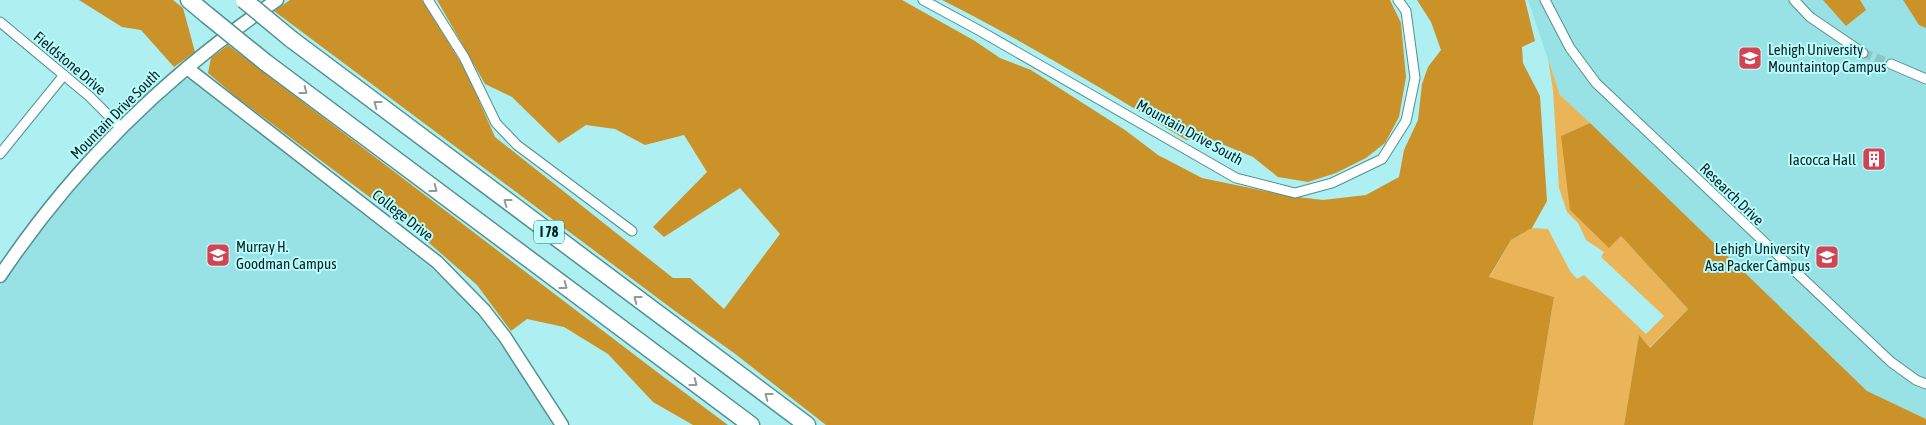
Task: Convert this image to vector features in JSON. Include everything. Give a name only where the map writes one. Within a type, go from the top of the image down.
[{"type":"highway","name":"I 78","points":[[189,0],[265,62],[751,425]]},
{"type":"highway","name":"I 78","points":[[244,0],[291,39],[807,425]]},
{"type":"street","name":"Mountain Drive South","points":[[0,276],[42,217],[72,180],[120,127],[187,68],[234,30],[277,0]]},
{"type":"street","points":[[428,0],[457,45],[496,123],[504,133],[517,145],[632,231]]},
{"type":"street","name":"Mountain Drive South","points":[[923,0],[1236,178],[1295,193],[1332,183],[1382,159],[1406,121],[1415,78],[1406,11],[1398,0]]},
{"type":"street","name":"Research Drive","points":[[1545,0],[1570,48],[1596,83],[1891,362],[1916,380],[1926,384]]},
{"type":"street","points":[[1794,0],[1810,17],[1863,53]]},
{"type":"street","name":"Fieldstone Drive","points":[[0,22],[90,96],[120,127]]},
{"type":"street","points":[[1891,64],[1926,79]]},
{"type":"street","name":"College Drive","points":[[187,68],[437,262],[484,310],[562,425]]},
{"type":"street","points":[[0,154],[64,75]]},
{"type":"shaded area","points":[[79,0],[173,0],[183,8],[195,52],[174,67],[141,30],[122,27]]},
{"type":"shaded area","points":[[290,0],[422,0],[466,71],[495,137],[673,278],[690,278],[724,309],[780,234],[740,188],[664,237],[653,227],[707,172],[684,135],[645,145],[615,129],[586,125],[559,143],[512,97],[485,84],[437,0],[902,0],[975,41],[1000,58],[1031,70],[1125,130],[1158,155],[1202,178],[1289,196],[1323,200],[1366,195],[1399,177],[1404,150],[1418,120],[1422,84],[1428,67],[1441,50],[1431,22],[1417,0],[1525,0],[1535,41],[1522,47],[1523,63],[1540,96],[1547,201],[1532,228],[1511,240],[1489,277],[1554,297],[1533,425],[826,425],[734,353],[679,314],[274,11]]},
{"type":"shaded area","points":[[942,0],[1390,0],[1401,23],[1406,77],[1399,117],[1385,143],[1366,158],[1336,173],[1308,182],[1278,177],[1253,157],[1205,137],[1186,140],[1035,50]]},
{"type":"shaded area","name":"Lehigh University Asa Packer Campus","points":[[1528,0],[1926,0],[1926,419],[1867,391],[1560,95]]},
{"type":"shaded area","points":[[1823,0],[1860,0],[1866,10],[1846,26]]},
{"type":"shaded area","points":[[1903,0],[1926,0],[1926,28],[1919,25]]},
{"type":"shaded area","points":[[228,45],[728,425],[693,425],[653,402],[608,354],[564,327],[527,319],[511,331],[477,285],[420,235],[235,96],[208,73],[211,58]]},
{"type":"shaded area","points":[[1548,59],[1560,95],[1590,123],[1561,136],[1609,247],[1621,236],[1688,309],[1649,348],[1639,336],[1624,425],[1533,425],[1554,297],[1489,278],[1511,240],[1532,228],[1548,229],[1570,271],[1577,279],[1584,275],[1646,334],[1664,316],[1601,257],[1604,252],[1586,240],[1578,223],[1567,212],[1559,188],[1553,90]]},
{"type":"shaded area","name":"Murray H. Goodman Campus","points":[[181,79],[190,79],[431,268],[467,301],[486,322],[555,425],[0,425],[0,286],[32,239],[107,149]]},
{"type":"shaded area","points":[[1590,123],[1867,391],[1926,419],[1926,425],[1624,425],[1639,335],[1650,348],[1688,309],[1621,236],[1609,248],[1570,210],[1561,136]]},
{"type":"tunnel","points":[[1863,53],[1891,64]]},
{"type":"place","name":"Lehigh University Mountaintop Campus","points":[[1750,58]]},
{"type":"place","name":"Iacocca Hall","points":[[1874,159]]},
{"type":"place","name":"Murray H. Goodman Campus","points":[[218,255]]},
{"type":"place","name":"Lehigh University Asa Packer Campus","points":[[1827,257]]}]
